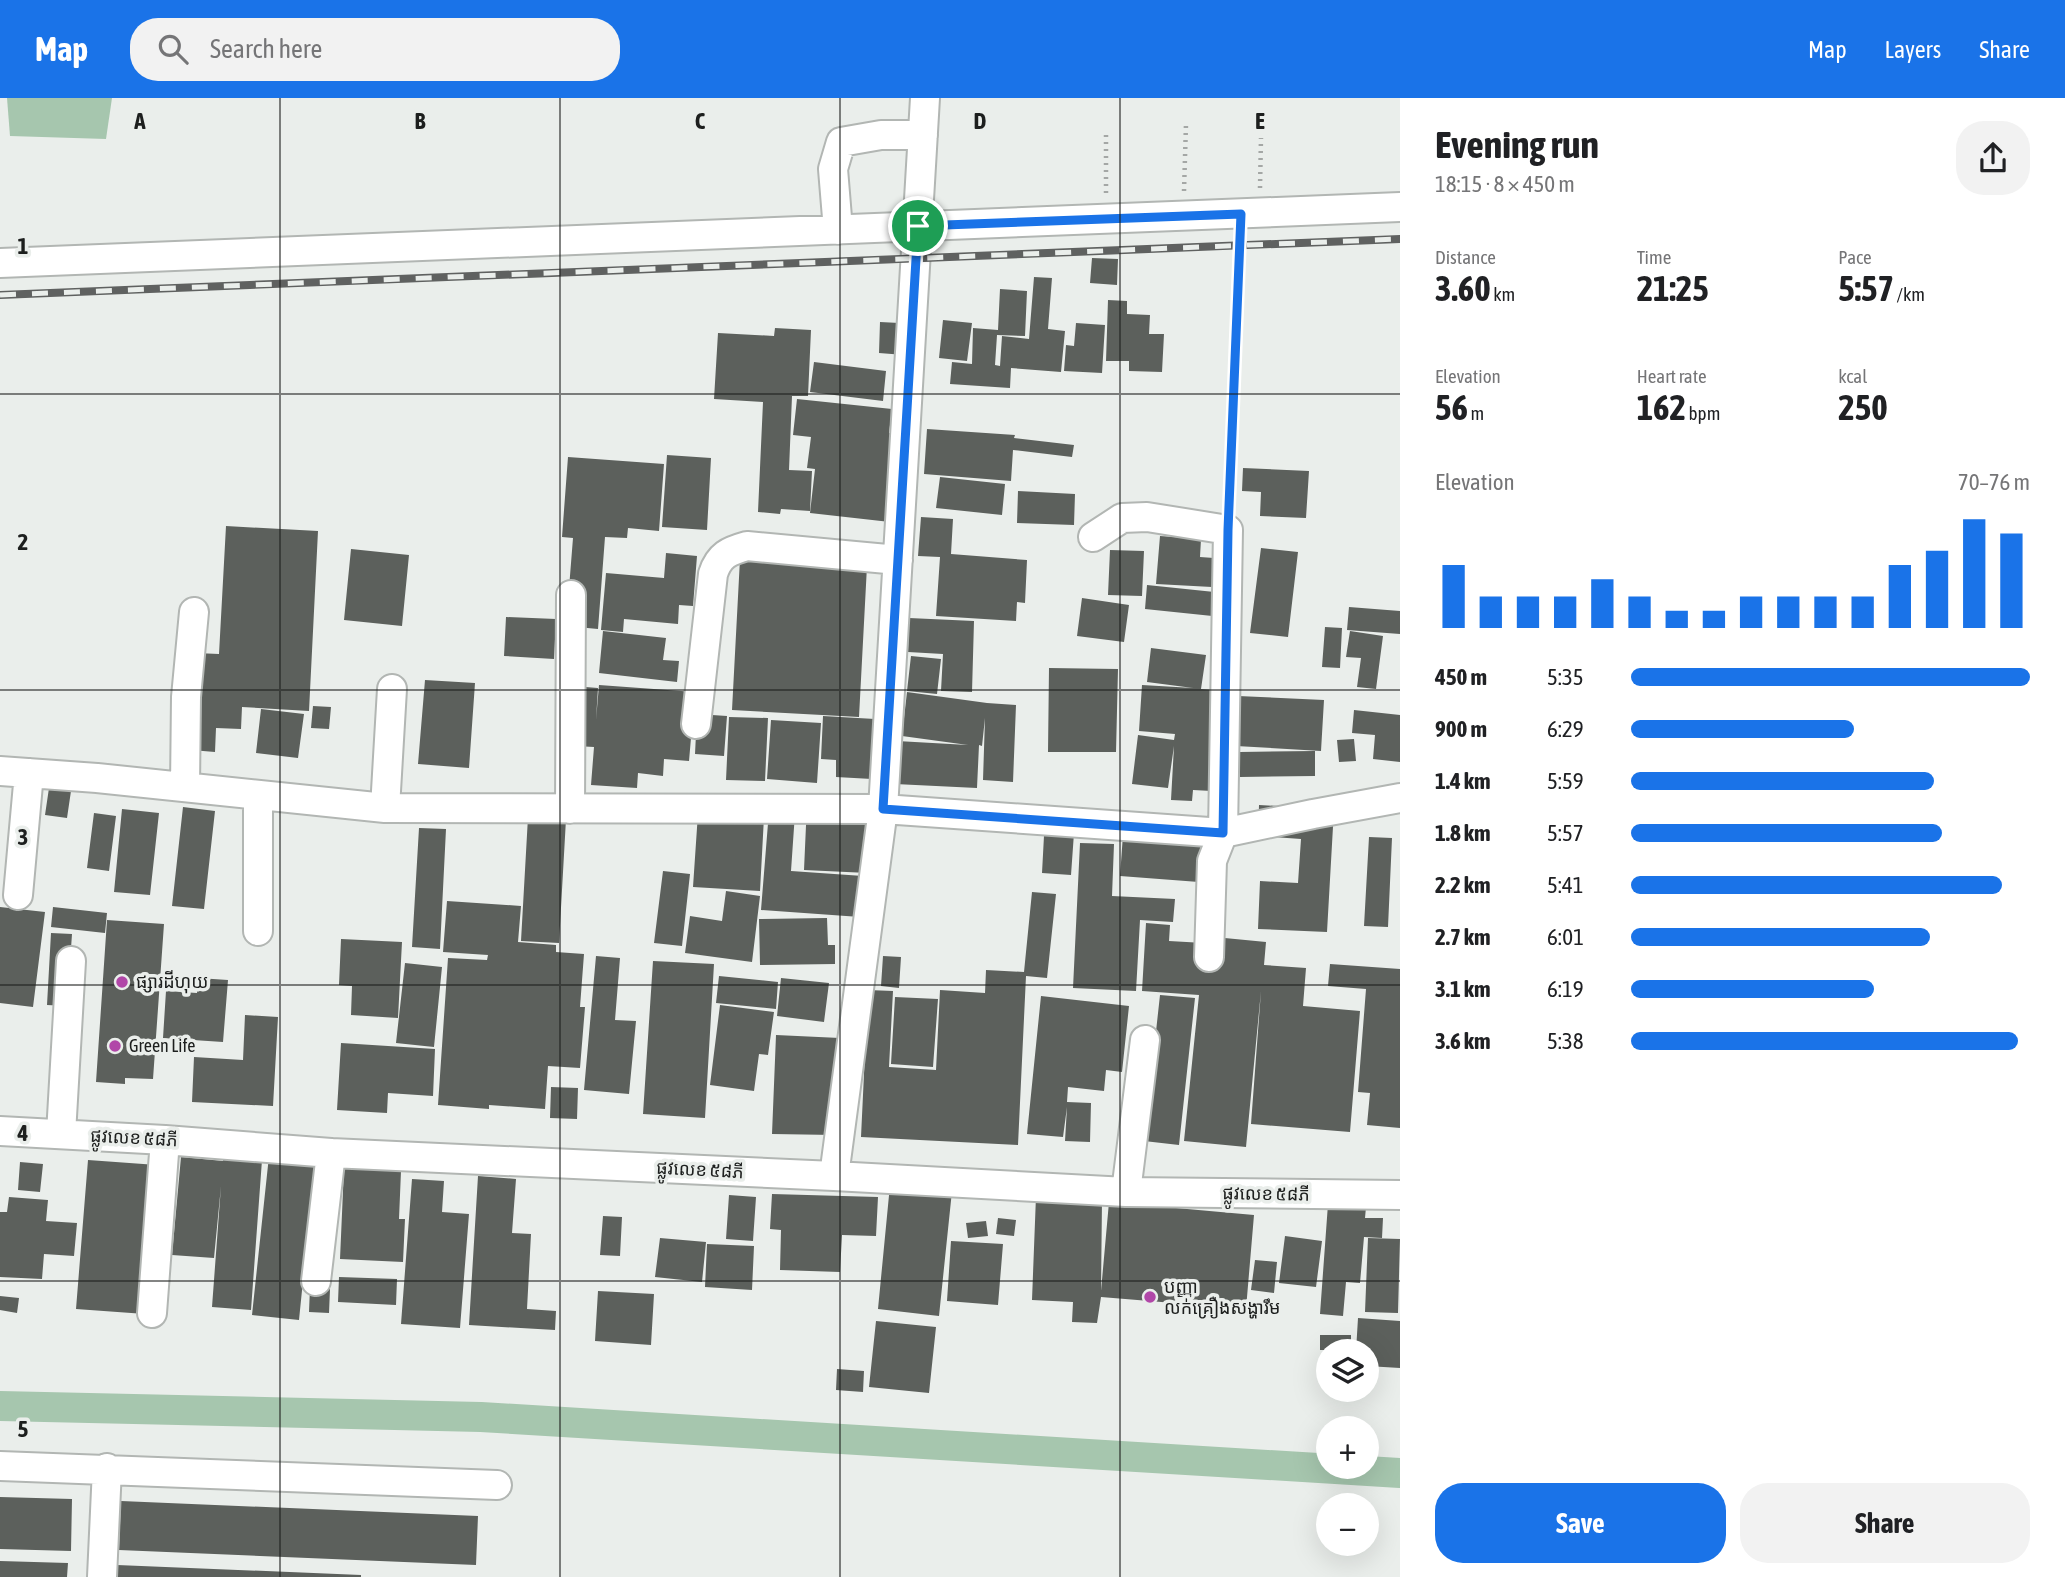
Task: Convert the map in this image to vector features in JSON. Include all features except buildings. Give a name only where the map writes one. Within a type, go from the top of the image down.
[{"type":"street","points":[[834,1176],[883,809],[925,98]]},
{"type":"street","points":[[838,230],[833,169],[841,142],[881,135],[923,135]]},
{"type":"street","points":[[0,263],[1400,207]]},
{"type":"street","points":[[1093,537],[1122,519],[1147,517],[1228,530],[1223,833],[1212,861],[1209,957]]},
{"type":"street","points":[[696,724],[713,574],[717,562],[729,551],[747,546],[898,560]]},
{"type":"street","points":[[570,595],[570,808]]},
{"type":"street","points":[[185,787],[186,697],[194,612]]},
{"type":"street","points":[[386,808],[392,689]]},
{"type":"street","points":[[0,771],[386,808],[883,809],[1223,833],[1400,798]]},
{"type":"street","points":[[18,895],[29,773]]},
{"type":"street","points":[[258,795],[258,931]]},
{"type":"street","points":[[61,1134],[71,961]]},
{"type":"street","points":[[1126,1192],[1145,1040]]},
{"type":"street","name":"ផ្លូវលេខ ៥៨ភី","points":[[0,1131],[331,1153],[1126,1192],[1400,1195]]},
{"type":"street","points":[[152,1313],[165,1140]]},
{"type":"street","points":[[316,1282],[331,1153]]},
{"type":"street","points":[[0,1466],[497,1485]]},
{"type":"street","points":[[102,1577],[107,1468]]},
{"type":"path","points":[[1183,216],[1186,124]]},
{"type":"path","points":[[1106,131],[1106,194],[1109,219]]},
{"type":"path","points":[[1228,530],[1250,213],[1261,138]]},
{"type":"shaded area","points":[[7,98],[112,98],[106,139],[10,136]]},
{"type":"waterway","points":[[0,1406],[481,1417],[1400,1473]]},
{"type":"railway","points":[[0,295],[1400,239]]},
{"type":"place","name":"ផ្សារដីហុយ","points":[[122,982]]},
{"type":"place","name":"Green Life","points":[[115,1046]]},
{"type":"place","name":"បញ្ញា លក់គ្រឿងសង្ហារឹម","points":[[1150,1297]]},
{"type":"route","points":[[1241,214],[1228,530],[1223,833],[883,809],[918,226],[1241,214]]}]
